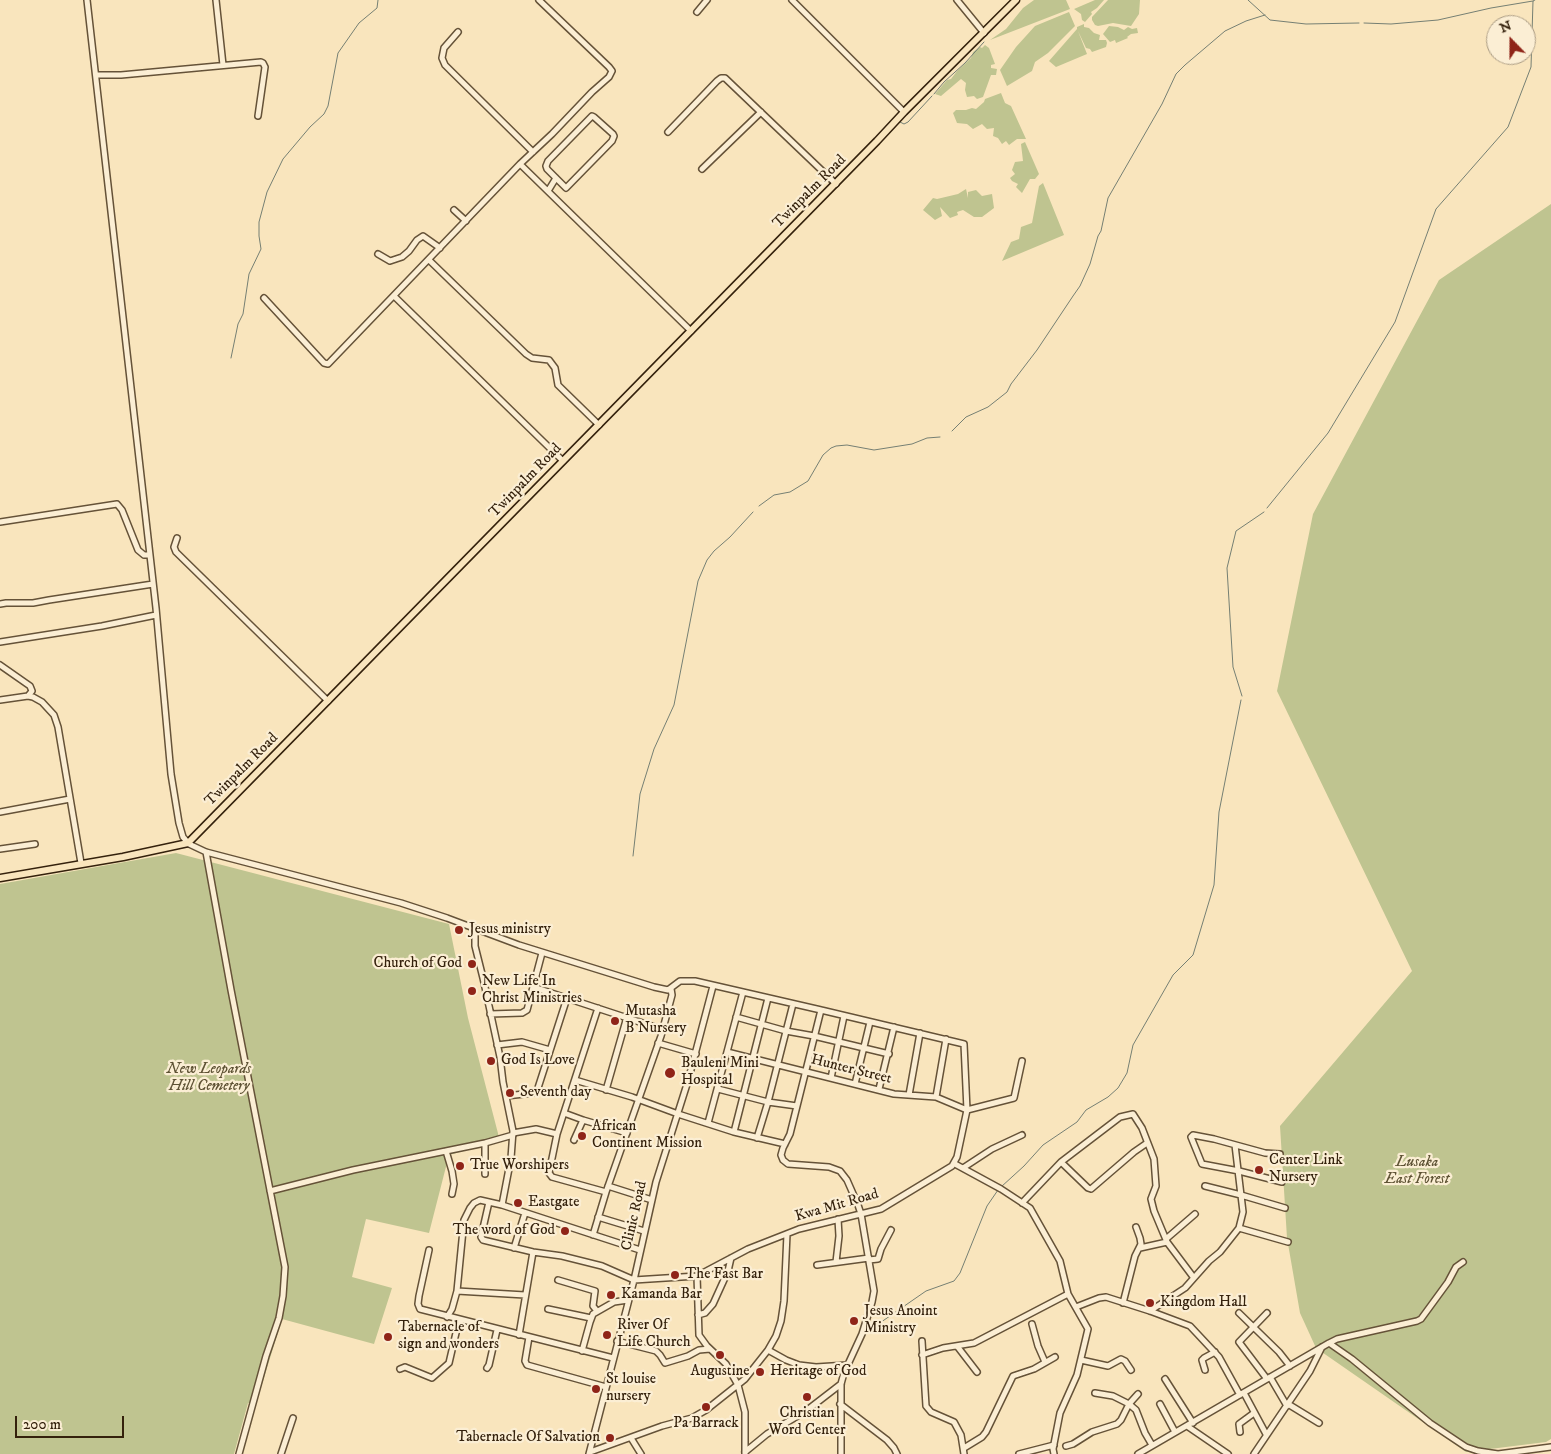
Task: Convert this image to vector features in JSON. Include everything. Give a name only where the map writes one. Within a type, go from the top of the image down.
[{"type":"main road","name":"Twinpalm Road","points":[[188,843],[1016,0]]},
{"type":"main road","points":[[0,878],[188,843]]},
{"type":"street","points":[[87,0],[112,206],[174,796],[183,837],[194,848],[206,852],[386,899],[475,928],[519,946],[654,987],[668,990],[677,982],[683,980],[964,1044],[967,1110],[954,1164],[999,1188],[1032,1212],[1060,1261],[1068,1294],[1088,1329],[1081,1360],[1060,1413],[1054,1454]]},
{"type":"street","points":[[216,0],[223,65]]},
{"type":"street","points":[[264,298],[324,363],[328,364],[520,164],[609,76],[612,72],[609,67],[539,0]]},
{"type":"street","points":[[697,12],[706,0]]},
{"type":"street","points":[[792,0],[904,112]]},
{"type":"street","points":[[957,0],[984,32]]},
{"type":"street","points":[[458,32],[444,48],[442,58],[445,65],[533,152]]},
{"type":"street","points":[[96,75],[121,75],[261,62],[264,65],[258,116]]},
{"type":"street","points":[[668,132],[721,78],[725,78],[836,184]]},
{"type":"street","points":[[702,169],[760,112]]},
{"type":"street","points":[[592,116],[614,134],[612,141],[566,188],[556,178],[546,169],[548,162],[592,116]]},
{"type":"street","points":[[520,164],[691,331]]},
{"type":"street","points":[[548,190],[556,178]]},
{"type":"street","points":[[454,210],[466,221]]},
{"type":"street","points":[[378,254],[390,261],[402,257],[423,236],[440,248]]},
{"type":"street","points":[[429,260],[526,354],[532,358],[549,360],[555,368],[558,385],[599,425]]},
{"type":"street","points":[[394,296],[563,461]]},
{"type":"street","points":[[0,522],[117,504],[122,510],[138,550],[144,555],[150,556]]},
{"type":"street","points":[[177,538],[174,547],[176,552],[328,701]]},
{"type":"street","points":[[0,604],[33,603],[153,584]]},
{"type":"street","points":[[0,642],[102,626],[156,615]]},
{"type":"street","points":[[0,665],[30,686],[32,691],[28,696]]},
{"type":"street","points":[[0,700],[28,696],[42,702],[57,721],[81,864]]},
{"type":"street","points":[[0,812],[70,799]]},
{"type":"street","points":[[0,849],[35,844]]},
{"type":"street","points":[[206,852],[284,1268],[284,1288],[278,1318],[239,1454]]},
{"type":"street","points":[[475,928],[475,946],[497,1045],[513,1134],[502,1205]]},
{"type":"street","points":[[490,1014],[525,1012],[542,953]]},
{"type":"street","name":"Clinic Road","points":[[590,1453],[659,1173],[696,1054],[713,986]]},
{"type":"street","points":[[533,987],[662,1029]]},
{"type":"street","points":[[593,1235],[658,1043],[672,995],[671,989]]},
{"type":"street","points":[[708,1124],[742,992]]},
{"type":"street","points":[[506,1096],[535,1092],[567,998]]},
{"type":"street","points":[[734,1132],[768,998]]},
{"type":"street","points":[[758,1138],[794,1004]]},
{"type":"street","points":[[598,1008],[557,1134],[549,1170],[550,1175],[564,1181],[652,1200]]},
{"type":"street","points":[[821,1010],[790,1134],[782,1154],[783,1160],[786,1163],[833,1168],[842,1173],[851,1188],[861,1214],[874,1285],[874,1297],[860,1340],[847,1365],[841,1384],[841,1454]]},
{"type":"street","points":[[831,1078],[844,1016]]},
{"type":"street","points":[[606,1090],[627,1017]]},
{"type":"street","points":[[736,1017],[786,1031],[888,1054]]},
{"type":"street","points":[[855,1084],[870,1022]]},
{"type":"street","points":[[880,1089],[894,1027]]},
{"type":"street","points":[[909,1094],[920,1033]]},
{"type":"street","points":[[936,1097],[946,1040]]},
{"type":"street","points":[[497,1045],[522,1042],[550,1050]]},
{"type":"street","points":[[658,1043],[696,1054]]},
{"type":"street","name":"Hunter Street","points":[[727,1052],[894,1094],[936,1097],[967,1110]]},
{"type":"street","points":[[967,1110],[1014,1098],[1022,1061]]},
{"type":"street","points":[[575,1080],[638,1099],[734,1132],[785,1144]]},
{"type":"street","points":[[718,1089],[768,1102],[797,1106]]},
{"type":"street","points":[[564,1113],[627,1133]]},
{"type":"street","points":[[1022,1203],[1061,1162],[1116,1120],[1133,1114],[1142,1128],[1154,1159],[1156,1186],[1151,1202],[1166,1240],[1194,1278]]},
{"type":"street","points":[[574,1140],[583,1120]]},
{"type":"street","points":[[270,1191],[354,1170],[485,1143],[536,1129],[557,1134]]},
{"type":"street","points":[[963,1168],[992,1149],[1022,1135]]},
{"type":"street","points":[[1280,1154],[1265,1154],[1214,1139],[1193,1135],[1191,1137],[1202,1164],[1282,1182]]},
{"type":"street","points":[[485,1143],[485,1174]]},
{"type":"street","points":[[1061,1162],[1091,1189],[1147,1143]]},
{"type":"street","points":[[1150,1311],[1185,1288],[1209,1261],[1220,1252],[1239,1228],[1243,1212],[1236,1145]]},
{"type":"street","points":[[446,1151],[454,1184],[452,1194]]},
{"type":"street","name":"Kwa Mit Road","points":[[634,1280],[697,1276],[757,1245],[799,1229],[875,1211],[887,1206],[954,1164]]},
{"type":"street","points":[[1205,1186],[1285,1208]]},
{"type":"street","points":[[448,1317],[454,1305],[457,1291],[466,1213],[474,1203],[480,1200],[502,1205],[640,1250]]},
{"type":"street","points":[[489,1202],[482,1239],[514,1248],[562,1256],[602,1266],[634,1280]]},
{"type":"street","points":[[514,1248],[525,1213]]},
{"type":"street","points":[[1140,1248],[1166,1240],[1196,1214]]},
{"type":"street","points":[[598,1217],[644,1231]]},
{"type":"street","points":[[836,1262],[839,1236],[838,1219]]},
{"type":"street","points":[[1123,1303],[1135,1256],[1140,1248],[1141,1241],[1136,1227]]},
{"type":"street","points":[[1239,1228],[1288,1242]]},
{"type":"street","points":[[817,1265],[869,1259],[877,1260],[891,1230]]},
{"type":"street","points":[[590,1453],[600,1452],[631,1438],[700,1414],[738,1385],[752,1371],[768,1350],[776,1336],[781,1321],[787,1234]]},
{"type":"street","points":[[429,1250],[419,1296],[418,1306],[422,1310],[613,1358]]},
{"type":"street","points":[[519,1335],[533,1252]]},
{"type":"street","points":[[698,1315],[705,1313],[713,1304],[728,1271],[731,1258]]},
{"type":"street","points":[[1138,1454],[1337,1339],[1421,1319],[1448,1282],[1456,1267],[1463,1262]]},
{"type":"street","points":[[697,1276],[699,1335],[726,1364],[738,1385],[745,1412],[745,1453]]},
{"type":"street","points":[[558,1280],[595,1291],[593,1306],[597,1311]]},
{"type":"street","points":[[457,1291],[525,1295]]},
{"type":"street","points":[[922,1355],[943,1348],[970,1344],[1068,1294]]},
{"type":"street","points":[[1076,1307],[1102,1297],[1109,1298],[1190,1326],[1215,1352],[1226,1367],[1266,1434]]},
{"type":"street","points":[[582,1351],[591,1318],[597,1311],[614,1302],[628,1300]]},
{"type":"street","points":[[548,1309],[591,1318]]},
{"type":"street","points":[[1238,1313],[1279,1352],[1290,1366]]},
{"type":"street","points":[[1267,1313],[1238,1342],[1269,1378],[1288,1405],[1318,1423]]},
{"type":"street","points":[[400,1369],[405,1367],[432,1378],[449,1363],[459,1320]]},
{"type":"street","points":[[1032,1324],[1045,1362]]},
{"type":"street","points":[[487,1368],[490,1365],[498,1330]]},
{"type":"street","points":[[529,1338],[525,1360],[527,1365],[606,1387]]},
{"type":"street","points":[[617,1341],[656,1351],[665,1363],[688,1356],[699,1350],[710,1349]]},
{"type":"street","points":[[922,1341],[926,1406],[931,1412],[954,1422],[961,1435],[964,1451],[986,1432],[1013,1376],[1034,1369],[1055,1357]]},
{"type":"street","points":[[1329,1344],[1352,1359],[1430,1423],[1466,1447],[1498,1454],[1551,1447]]},
{"type":"street","points":[[958,1346],[977,1372]]},
{"type":"street","points":[[1254,1454],[1315,1363],[1322,1347]]},
{"type":"street","points":[[768,1350],[799,1365],[816,1367],[847,1365]]},
{"type":"street","points":[[1205,1370],[1202,1360],[1215,1352]]},
{"type":"street","points":[[1081,1360],[1108,1366],[1121,1359],[1125,1361],[1131,1370]]},
{"type":"street","points":[[1164,1379],[1193,1423]]},
{"type":"street","points":[[745,1453],[767,1434],[806,1411],[841,1384]]},
{"type":"street","points":[[1095,1393],[1113,1396],[1136,1410],[1152,1445]]},
{"type":"street","points":[[1066,1446],[1078,1441],[1089,1433],[1117,1424],[1129,1404],[1138,1394]]},
{"type":"street","points":[[840,1404],[888,1440],[897,1454]]},
{"type":"street","points":[[1160,1404],[1175,1432]]},
{"type":"street","points":[[1240,1432],[1239,1424],[1254,1413]]},
{"type":"street","points":[[281,1454],[293,1418]]},
{"type":"street","points":[[1187,1426],[1228,1454]]},
{"type":"street","points":[[631,1438],[641,1454]]},
{"type":"street","points":[[1019,1454],[1054,1445]]},
{"type":"green space","points":[[1034,0],[1066,0],[1070,9],[990,40],[1006,29],[1023,8]]},
{"type":"green space","points":[[1095,0],[1104,0],[1091,12],[1092,14],[1085,22],[1082,20],[1081,14],[1074,9]]},
{"type":"green space","points":[[1108,0],[1140,0],[1139,14],[1131,26],[1113,23],[1095,25],[1092,17]]},
{"type":"green space","points":[[1069,12],[1075,26],[1048,53],[1035,62],[1032,71],[1007,86],[1000,70],[1016,47],[1035,26]]},
{"type":"green space","points":[[1084,24],[1084,27],[1100,35],[1099,40],[1106,40],[1106,47],[1092,52],[1086,48],[1078,31],[1087,54],[1056,67],[1049,61],[1077,27]]},
{"type":"green space","points":[[1109,26],[1124,30],[1128,27],[1132,29],[1137,28],[1138,33],[1131,34],[1128,38],[1116,43],[1115,40],[1110,42],[1103,34]]},
{"type":"green space","points":[[985,45],[989,48],[995,64],[991,65],[991,68],[997,69],[996,75],[991,75],[983,97],[977,99],[974,96],[967,97],[966,83],[961,79],[941,96],[935,94],[971,58],[973,52]]},
{"type":"green space","points":[[1001,93],[1005,103],[1011,106],[1026,139],[1017,139],[1009,145],[1006,141],[1002,144],[998,138],[993,136],[994,128],[987,129],[982,124],[973,129],[967,124],[957,123],[953,113],[956,110],[976,109],[985,99]]},
{"type":"green space","points":[[1025,142],[1039,174],[1035,179],[1030,179],[1022,193],[1016,187],[1018,184],[1010,178],[1015,174],[1012,170],[1015,162],[1023,161],[1021,144]]},
{"type":"green space","points":[[1043,183],[1064,235],[1002,261],[1011,242],[1019,239],[1021,227],[1032,223],[1039,186]]},
{"type":"green space","points":[[966,189],[968,198],[968,192],[976,190],[982,196],[992,194],[994,208],[982,217],[974,217],[963,210],[957,212],[958,215],[950,218],[940,207],[942,216],[935,220],[923,210],[933,198],[937,199],[958,194]]},
{"type":"green space","name":"Lusaka East Forest","points":[[1551,204],[1551,1439],[1546,1442],[1466,1452],[1316,1348],[1300,1313],[1287,1238],[1280,1126],[1412,971],[1277,691],[1313,514],[1439,280]]},
{"type":"green space","name":"New Leopards Hill Cemetery","points":[[176,853],[449,924],[468,1018],[500,1141],[449,1155],[429,1233],[366,1219],[352,1277],[392,1288],[374,1344],[282,1319],[256,1404],[248,1403],[234,1454],[0,1454],[0,884]]},
{"type":"waterway","points":[[231,358],[238,324],[243,314],[249,274],[261,249],[259,222],[267,192],[283,159],[310,127],[324,114],[328,106],[338,53],[359,23],[377,8],[378,0]]},
{"type":"waterway","points":[[1248,0],[1270,20],[1306,24],[1359,23]]},
{"type":"waterway","points":[[1267,508],[1328,433],[1395,322],[1436,209],[1508,127],[1531,67],[1533,1],[1535,0]]},
{"type":"waterway","points":[[1364,23],[1391,24],[1438,20],[1533,1]]},
{"type":"waterway","points":[[952,431],[966,417],[988,407],[1007,392],[1080,286],[1101,231],[1108,198],[1162,104],[1176,74],[1225,31],[1265,15]]},
{"type":"waterway","points":[[934,94],[984,42]]},
{"type":"waterway","points":[[900,122],[904,124],[908,122],[932,96]]},
{"type":"waterway","points":[[759,506],[774,495],[790,492],[808,481],[823,455],[836,446],[847,445],[874,450],[912,444],[927,438],[940,437]]},
{"type":"waterway","points":[[633,856],[640,794],[654,749],[674,705],[698,581],[707,560],[714,551],[753,512]]},
{"type":"waterway","points":[[1242,696],[1233,667],[1227,568],[1236,531],[1264,512]]},
{"type":"waterway","points":[[1001,1187],[1043,1145],[1077,1122],[1086,1110],[1108,1097],[1118,1088],[1127,1073],[1133,1045],[1173,975],[1193,955],[1214,885],[1219,812],[1241,700]]},
{"type":"waterway","points":[[874,1327],[926,1291],[954,1281],[960,1273],[987,1206],[998,1190]]},
{"type":"place","name":"Jesus ministry","points":[[459,930]]},
{"type":"place","name":"Church of God","points":[[472,964]]},
{"type":"place","name":"New Life In Christ Ministries","points":[[472,991]]},
{"type":"place","name":"Mutasha B Nursery","points":[[615,1021]]},
{"type":"place","name":"God Is Love","points":[[491,1061]]},
{"type":"place","name":"Bauleni Mini Hospital","points":[[670,1073]]},
{"type":"place","name":"Seventh day","points":[[510,1093]]},
{"type":"place","name":"African Continent Mission","points":[[582,1136]]},
{"type":"place","name":"True Worshipers","points":[[460,1166]]},
{"type":"place","name":"Center Link Nursery","points":[[1259,1170]]},
{"type":"place","name":"Eastgate","points":[[518,1203]]},
{"type":"place","name":"The word of God","points":[[565,1231]]},
{"type":"place","name":"The Fast Bar","points":[[675,1275]]},
{"type":"place","name":"Kamanda Bar","points":[[611,1295]]},
{"type":"place","name":"Kingdom Hall","points":[[1150,1303]]},
{"type":"place","name":"Jesus Anoint Ministry","points":[[854,1321]]},
{"type":"place","name":"River Of Life Church","points":[[607,1335]]},
{"type":"place","name":"Tabernacle of sign and wonders","points":[[388,1337]]},
{"type":"place","name":"Augustine","points":[[720,1355]]},
{"type":"place","name":"Heritage of God","points":[[760,1372]]},
{"type":"place","name":"St louise nursery","points":[[596,1389]]},
{"type":"place","name":"Christian Word Center","points":[[807,1397]]},
{"type":"place","name":"Pa Barrack","points":[[706,1407]]},
{"type":"place","name":"Tabernacle Of Salvation","points":[[610,1438]]}]
